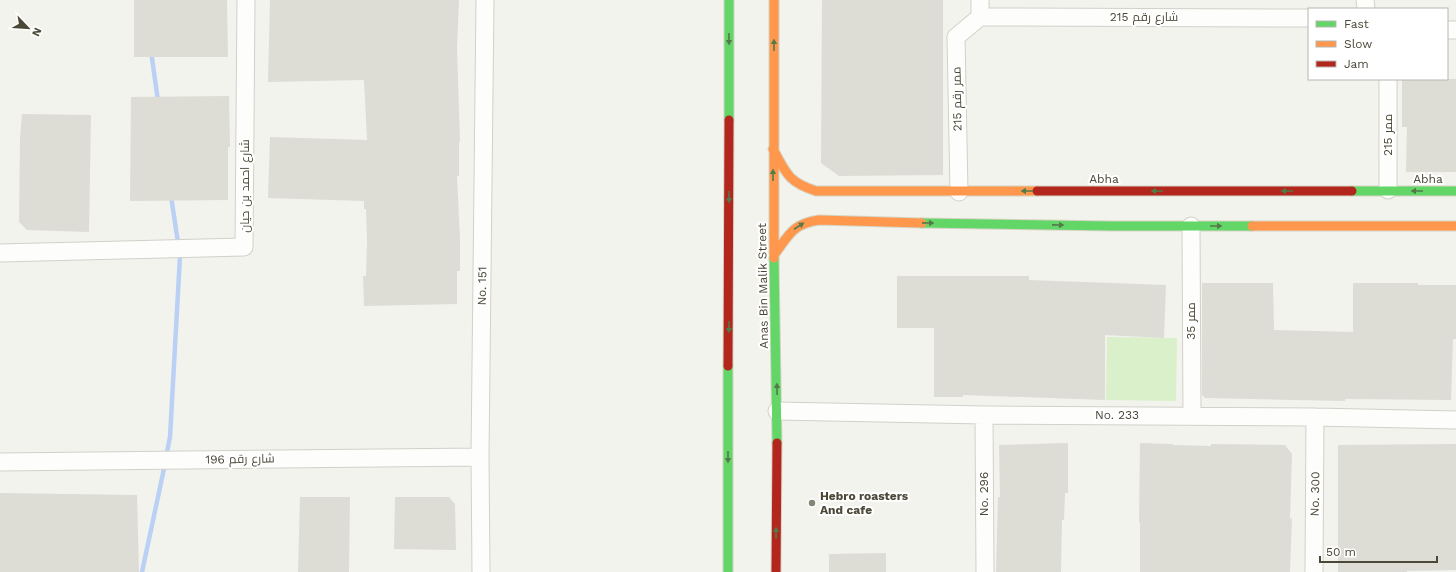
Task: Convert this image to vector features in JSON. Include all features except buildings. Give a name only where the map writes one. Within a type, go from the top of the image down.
[{"type":"street","name":"شارع احمد بن حيان","points":[[0,253],[244,247],[246,0]]},
{"type":"street","name":"No. 151","points":[[481,572],[480,457],[485,0]]},
{"type":"street","points":[[728,572],[730,0]]},
{"type":"street","name":"Anas Bin Malik Street","points":[[774,0],[773,149],[777,411],[776,572]]},
{"type":"street","name":"شارع رقم 215","points":[[980,8],[1308,18]]},
{"type":"street","name":"ممر رقم 215","points":[[959,192],[956,37],[980,8]]},
{"type":"street","name":"ممر 215","points":[[1388,80],[1388,190]]},
{"type":"street","name":"Abha","points":[[773,149],[789,177],[803,187],[842,196],[959,192],[1111,195],[1388,190],[1456,191]]},
{"type":"street","points":[[774,255],[792,230],[805,222],[842,218],[1191,226],[1456,226]]},
{"type":"street","name":"ممر 35","points":[[1191,226],[1192,415]]},
{"type":"street","name":"No. 233","points":[[777,411],[984,415],[1192,415],[1456,420]]},
{"type":"street","name":"No. 296","points":[[984,415],[985,572]]},
{"type":"street","name":"No. 300","points":[[1314,572],[1315,417]]},
{"type":"street","name":"شارع رقم 196","points":[[0,462],[480,457]]},
{"type":"green space","points":[[1107,337],[1177,338],[1176,401],[1106,400]]},
{"type":"waterway","points":[[151,51],[158,101]]},
{"type":"waterway","points":[[166,457],[170,437],[180,256],[171,196]]},
{"type":"waterway","points":[[142,572],[165,464]]},
{"type":"traffic: fast","points":[[729,0],[729,120]]},
{"type":"traffic: fast","points":[[1352,191],[1456,191]]},
{"type":"traffic: fast","points":[[922,223],[1111,226],[1252,226]]},
{"type":"traffic: fast","points":[[774,258],[777,443]]},
{"type":"traffic: fast","points":[[728,366],[728,572]]},
{"type":"traffic: slow","points":[[774,0],[774,258]]},
{"type":"traffic: slow","points":[[773,149],[789,176],[799,184],[816,191],[1037,191]]},
{"type":"traffic: slow","points":[[774,255],[788,236],[797,228],[803,224],[819,220],[922,223]]},
{"type":"traffic: slow","points":[[1252,226],[1456,226]]},
{"type":"traffic: jam","points":[[728,366],[729,120]]},
{"type":"traffic: jam","points":[[1037,191],[1352,191]]},
{"type":"traffic: jam","points":[[776,572],[777,443]]},
{"type":"place","name":"Hebro roasters And cafe","points":[[812,503]]}]
